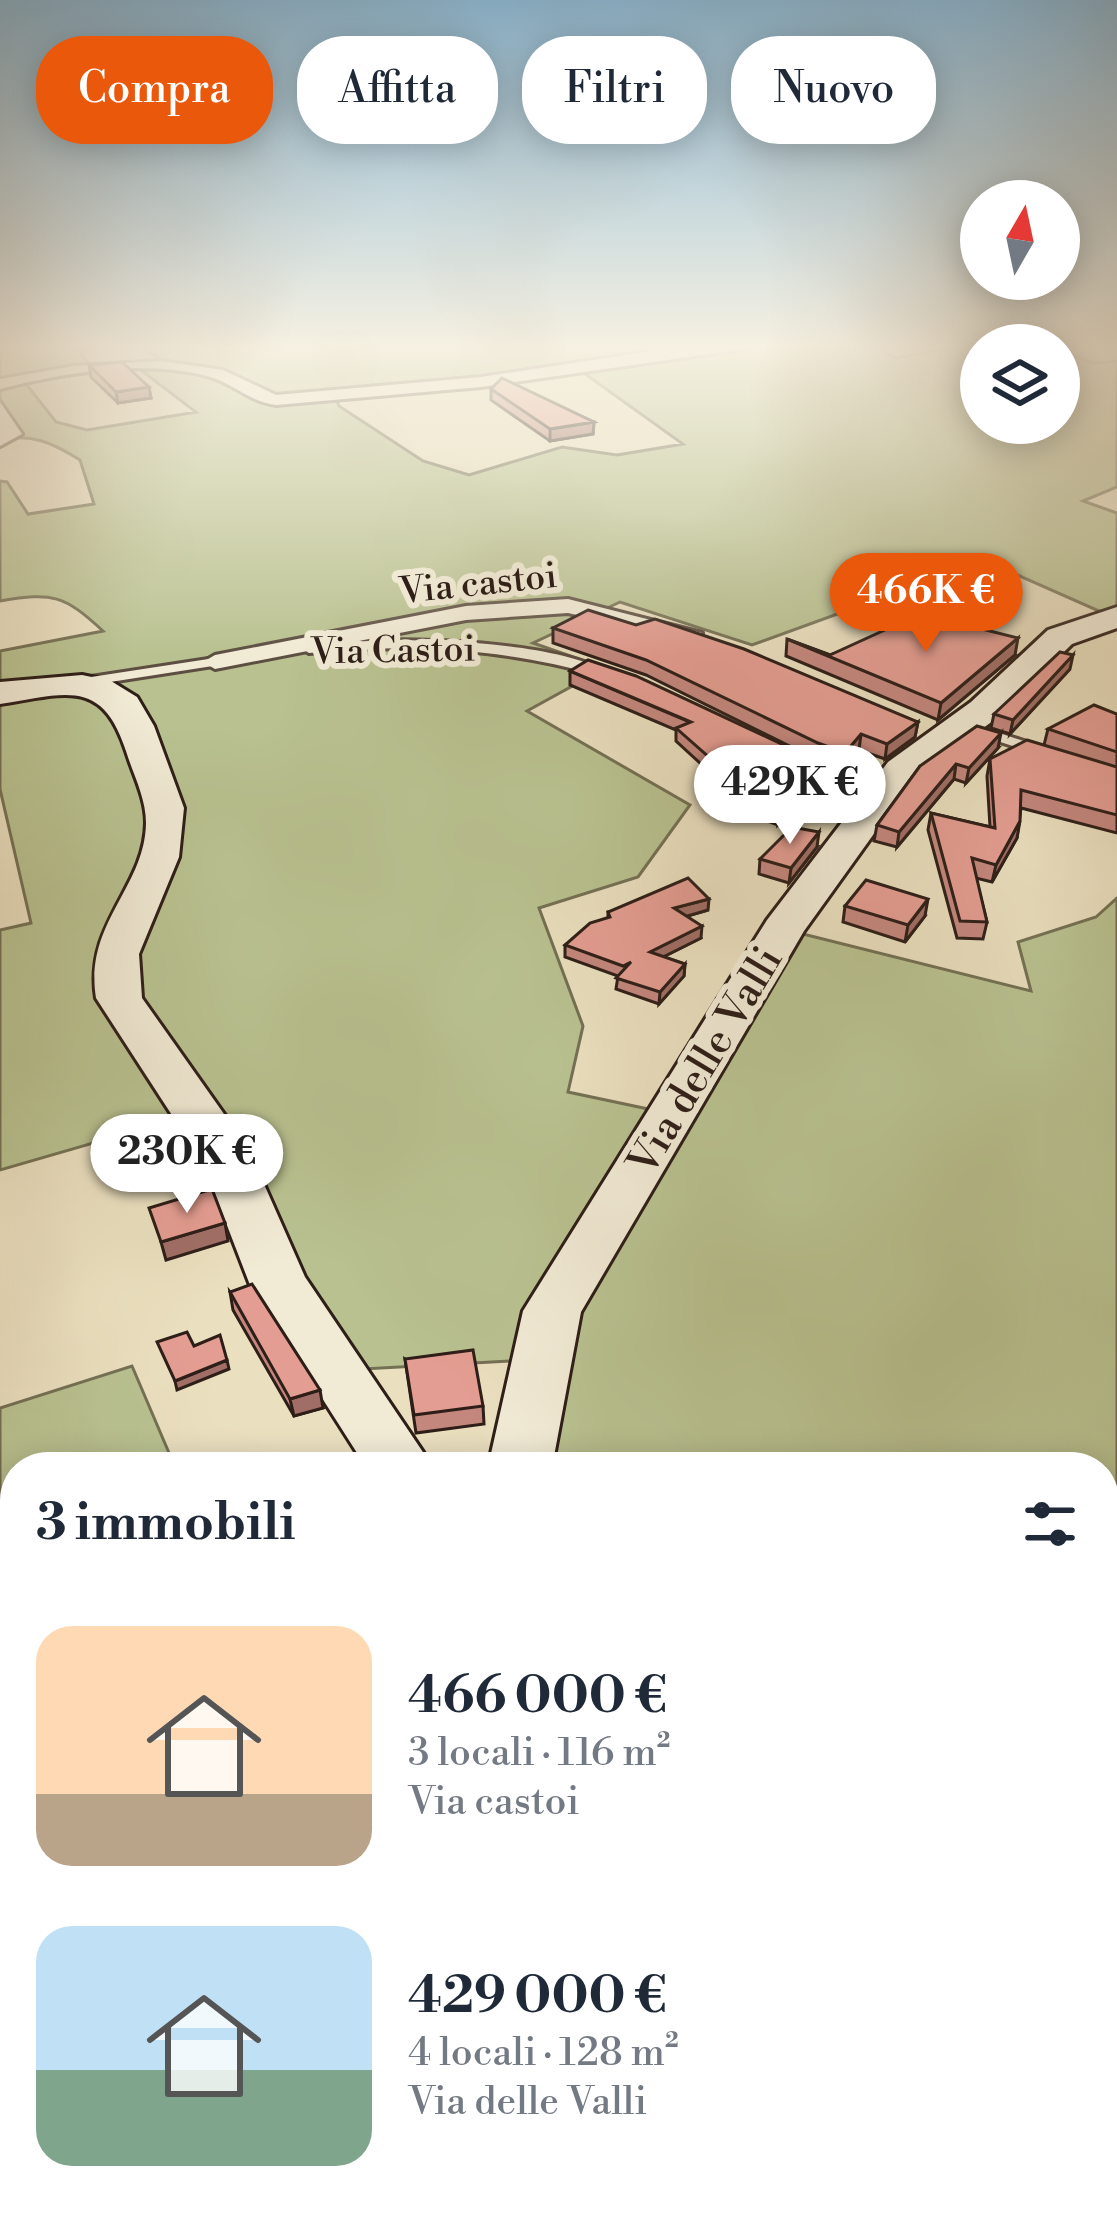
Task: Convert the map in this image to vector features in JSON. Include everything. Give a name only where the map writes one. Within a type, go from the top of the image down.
[{"type":"street","name":"Via castoi","points":[[215,662],[466,613],[568,606],[706,636]]},
{"type":"street","name":"Via delle Valli","points":[[523,1452],[552,1312],[783,929],[902,770],[1060,637],[1117,617]]},
{"type":"street","name":"Via Castoi","points":[[0,693],[65,685]]},
{"type":"street","points":[[65,685],[99,691],[127,708],[166,817],[159,857],[116,946],[119,998],[229,1161],[279,1285],[391,1452]]},
{"type":"lane","name":"Via Castoi","points":[[65,685],[352,644],[523,647],[627,680]]},
{"type":"lane","points":[[952,725],[1054,756]]},
{"type":"lane","points":[[801,761],[853,784],[886,790]]},
{"type":"green space","points":[[58,448],[403,448],[423,461],[469,475],[560,448],[617,455],[661,448],[1117,448],[1117,487],[1083,501],[1117,513],[1117,619],[1015,574],[895,593],[752,645],[620,602],[533,643],[605,668],[527,711],[690,805],[638,877],[539,908],[583,1026],[568,1092],[672,1114],[783,929],[1031,991],[1018,942],[1096,917],[1117,898],[1117,1452],[522,1452],[549,1359],[363,1369],[183,1117],[0,1170],[0,930],[31,923],[0,789],[0,651],[103,631],[57,599],[0,601],[0,481],[7,482],[28,514],[94,504],[80,460]]},
{"type":"green space","points":[[132,1366],[169,1452],[0,1452],[0,1408]]},
{"type":"building","points":[[588,610],[636,625],[655,619],[744,649],[918,722],[887,744],[861,734],[845,753],[646,660],[553,628]]},
{"type":"building","points":[[938,618],[1018,638],[941,703],[787,639],[830,655],[909,619],[919,624]]},
{"type":"building","points":[[1060,652],[1073,655],[1013,720],[994,714]]},
{"type":"building","points":[[588,660],[636,676],[833,768],[780,811],[721,789],[736,781],[676,728],[691,722],[570,671]]},
{"type":"building","points":[[1094,705],[1117,714],[1117,752],[1048,729]]},
{"type":"building","points":[[977,726],[1001,733],[969,768],[956,764],[899,832],[877,825],[920,766]]},
{"type":"building","points":[[1027,740],[1117,767],[1117,815],[1021,790],[1020,821],[996,865],[972,858],[987,922],[960,921],[931,813],[995,828],[990,759]]},
{"type":"building","points":[[792,827],[819,832],[791,868],[760,859]]},
{"type":"building","points":[[688,878],[709,899],[674,908],[702,926],[650,952],[685,964],[660,992],[616,978],[631,962],[623,966],[565,945],[590,923],[610,917],[608,912]]},
{"type":"building","points":[[866,880],[928,899],[908,925],[845,906]]},
{"type":"building","points":[[212,1189],[225,1223],[161,1242],[149,1208]]},
{"type":"building","points":[[252,1284],[320,1390],[290,1399],[230,1292]]},
{"type":"building","points":[[187,1332],[194,1346],[220,1335],[227,1360],[175,1381],[157,1342]]},
{"type":"building","points":[[473,1350],[483,1406],[414,1415],[405,1359]]}]
